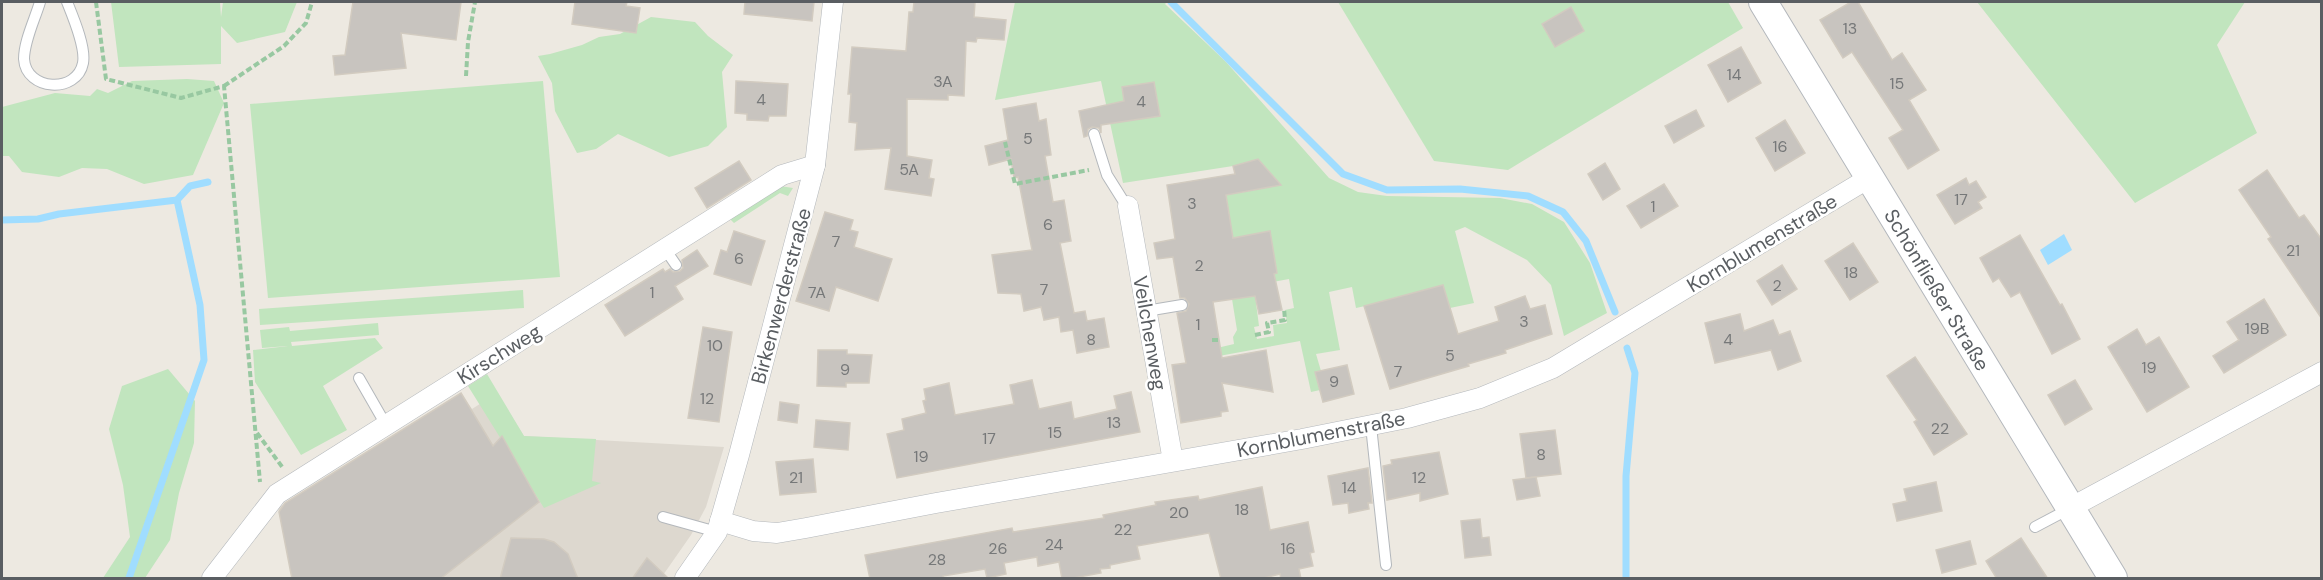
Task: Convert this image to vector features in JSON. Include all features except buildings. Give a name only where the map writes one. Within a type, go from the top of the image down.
[{"type":"main road","name":"Schönfließer Straße","points":[[1763,2],[2113,579]]},
{"type":"street","name":"Birkenwerderstraße","points":[[685,579],[718,527],[815,165],[833,2]]},
{"type":"street","name":"Kirschweg","points":[[212,579],[277,494],[386,425],[670,257],[782,175],[815,165]]},
{"type":"street","name":"Kornblumenstraße","points":[[718,527],[777,533],[1371,426],[1480,398],[1553,368],[1869,178]]},
{"type":"street","name":"Veilchenweg","points":[[1128,208],[1173,461]]},
{"type":"street","points":[[2070,508],[2322,372]]},
{"type":"lane","points":[[40,2],[24,60],[29,72],[41,83],[53,86],[63,85],[75,78],[83,65],[83,52],[67,2]]},
{"type":"lane","points":[[1094,134],[1107,175],[1128,208]]},
{"type":"lane","points":[[1146,311],[1182,305]]},
{"type":"lane","points":[[359,378],[386,425]]},
{"type":"lane","points":[[1371,426],[1386,565]]},
{"type":"lane","points":[[2035,527],[2070,508]]},
{"type":"lane","points":[[663,517],[718,527]]},
{"type":"path","points":[[96,2],[106,79],[181,98],[224,86],[284,46],[306,23],[312,2]]},
{"type":"path","points":[[466,76],[468,42],[475,2]]},
{"type":"path","points":[[224,86],[262,513]]},
{"type":"path","points":[[1005,141],[1015,184],[1104,167]]},
{"type":"path","points":[[1255,335],[1269,332],[1267,324],[1286,320],[1284,308]]},
{"type":"path","points":[[1212,340],[1219,340]]},
{"type":"path","points":[[256,433],[294,483]]},
{"type":"shaded area","points":[[461,393],[472,409],[497,393],[524,436],[724,447],[706,507],[691,535],[661,578],[290,578],[292,575],[278,508]]},
{"type":"green space","points":[[111,2],[220,2],[221,17],[223,2],[297,2],[285,32],[237,43],[221,26],[221,64],[119,67]]},
{"type":"green space","points":[[1015,2],[1167,2],[1165,4],[1226,62],[1329,178],[1358,192],[1387,196],[1500,198],[1532,204],[1564,222],[1590,263],[1607,313],[1564,336],[1551,285],[1527,260],[1465,227],[1455,231],[1474,303],[1450,308],[1443,285],[1401,298],[1356,308],[1352,287],[1329,292],[1340,350],[1316,354],[1321,371],[1316,373],[1320,390],[1311,392],[1300,341],[1219,356],[1217,348],[1234,344],[1233,337],[1237,330],[1232,299],[1255,295],[1259,326],[1254,327],[1257,339],[1274,336],[1273,325],[1287,323],[1285,310],[1294,308],[1289,279],[1230,290],[1199,227],[1230,222],[1225,186],[1239,193],[1281,185],[1258,159],[1233,166],[1123,183],[1101,81],[995,100]]},
{"type":"green space","points":[[1338,2],[1728,2],[1743,28],[1508,170],[1434,161]]},
{"type":"green space","points":[[1977,2],[2245,2],[2217,45],[2257,133],[2135,203]]},
{"type":"green space","points":[[651,17],[695,22],[708,36],[733,55],[722,72],[727,127],[708,146],[669,157],[618,134],[596,149],[577,153],[555,111],[552,83],[538,56],[582,45],[599,37],[620,34]]},
{"type":"green space","points":[[187,79],[214,81],[224,103],[193,175],[144,184],[107,169],[82,168],[59,177],[22,172],[9,156],[2,156],[2,107],[55,93],[90,96],[97,89],[108,93],[132,81]]},
{"type":"green space","points":[[543,81],[560,277],[268,298],[250,104]]},
{"type":"green space","points":[[780,186],[793,188],[788,196],[780,193],[734,223],[729,218]]},
{"type":"green space","points":[[523,290],[524,308],[260,325],[259,309]]},
{"type":"green space","points":[[378,323],[379,335],[291,342],[292,346],[375,338],[383,348],[323,386],[347,430],[301,455],[255,382],[253,350],[288,346],[262,348],[260,330],[289,327],[290,331]]},
{"type":"green space","points":[[168,369],[195,401],[194,443],[179,493],[170,540],[145,578],[103,578],[130,537],[123,485],[109,429],[122,386]]},
{"type":"green space","points":[[487,374],[524,436],[596,439],[592,481],[601,483],[544,508],[468,386]]},
{"type":"water","points":[[2064,234],[2072,250],[2048,265],[2040,250]]},
{"type":"waterway","points":[[1171,2],[1343,174],[1387,190],[1460,189],[1528,196],[1563,212],[1586,241],[1615,312]]},
{"type":"waterway","points":[[2,220],[38,219],[59,214],[177,200],[190,186],[208,182]]},
{"type":"waterway","points":[[129,578],[204,360],[200,305],[177,200]]},
{"type":"waterway","points":[[1626,578],[1626,476],[1635,373],[1627,348]]}]
